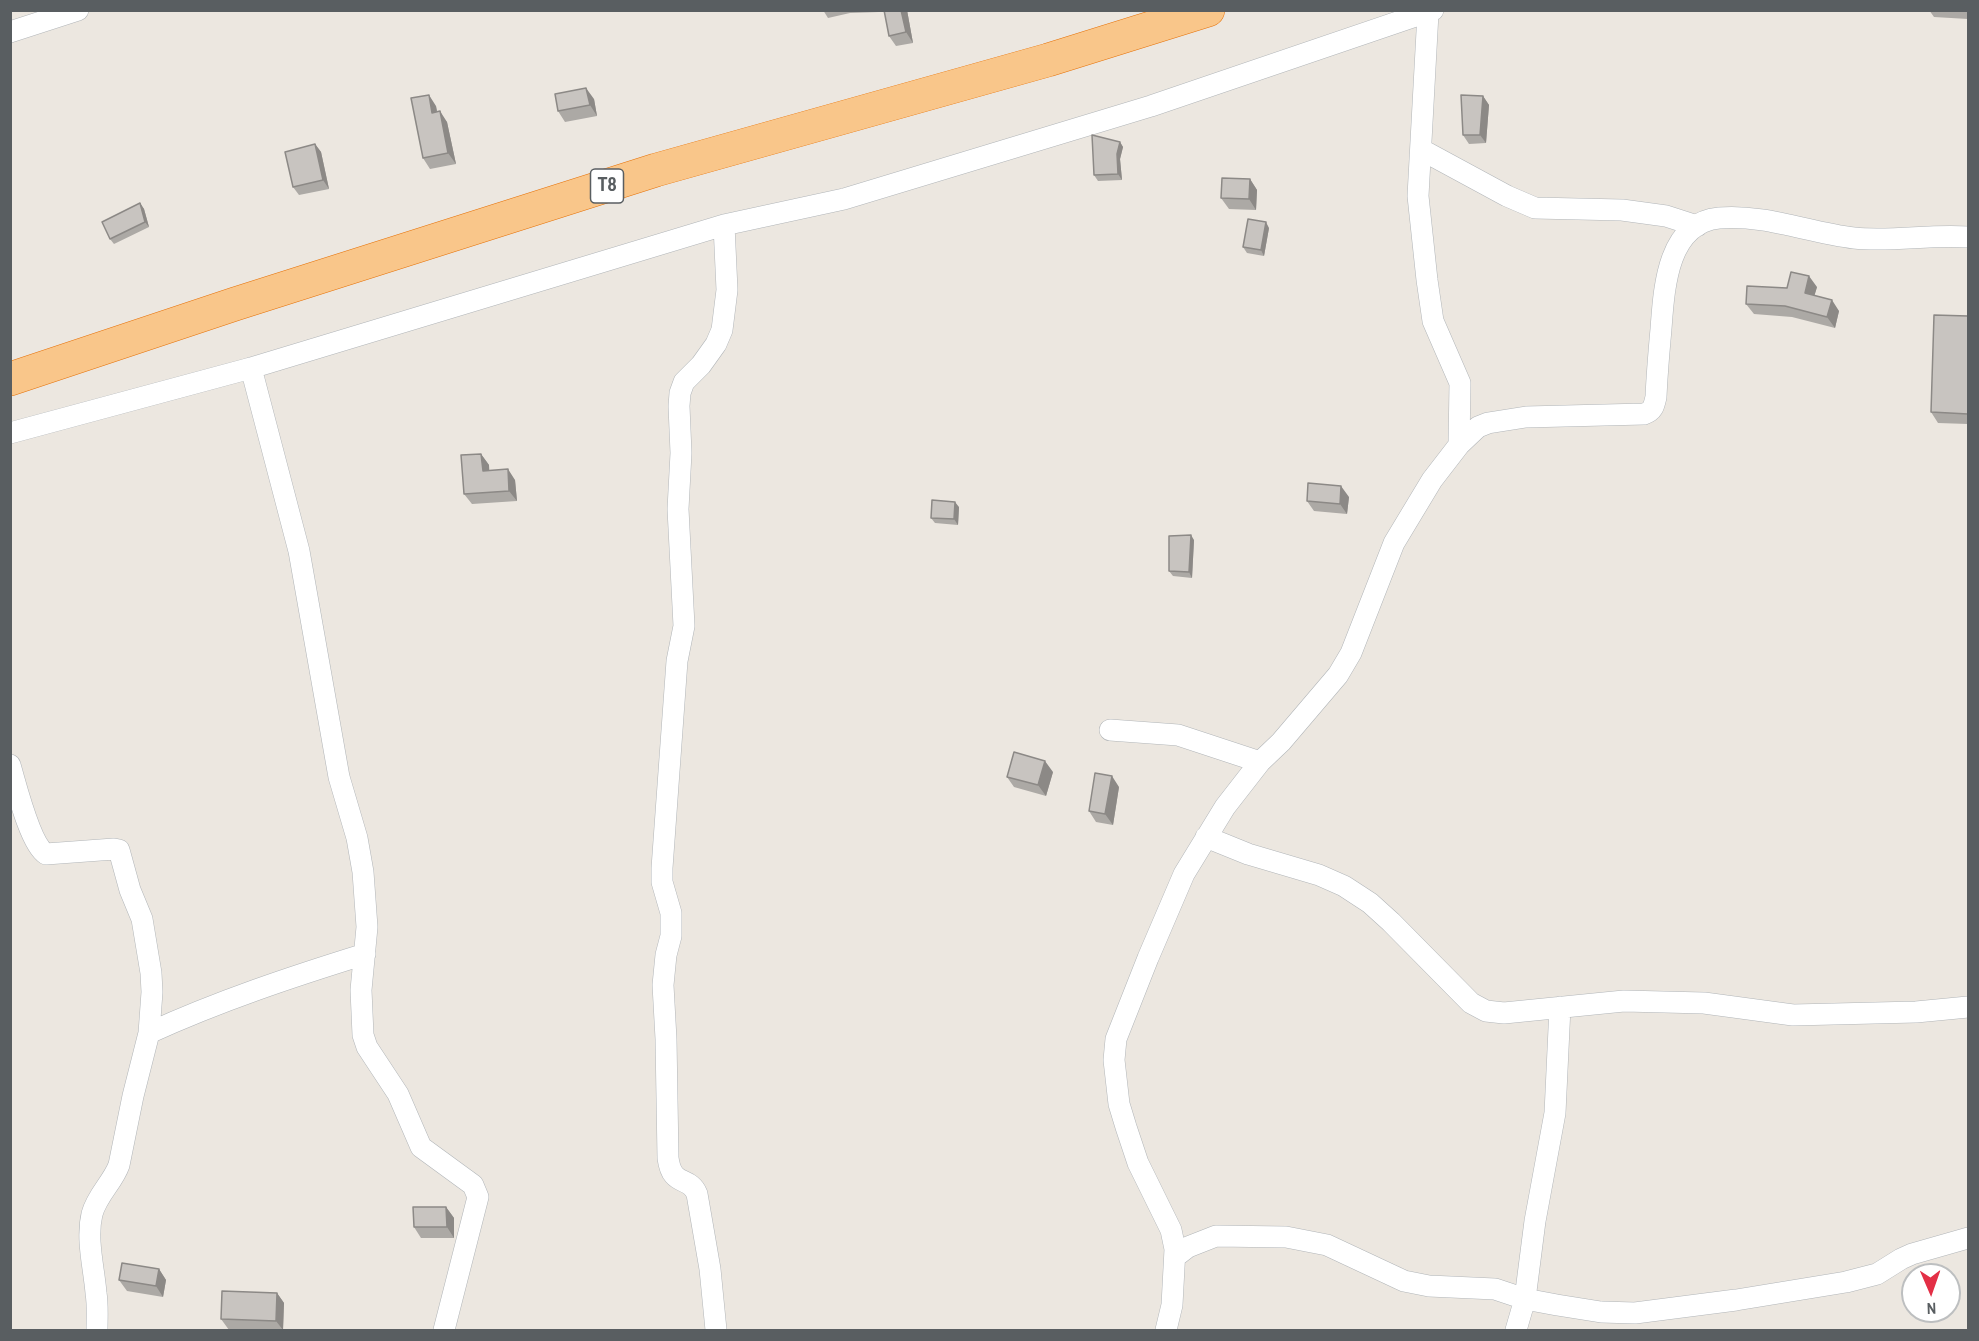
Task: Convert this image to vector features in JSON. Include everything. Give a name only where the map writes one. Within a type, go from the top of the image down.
[{"type":"highway","name":"T8","points":[[10,379],[235,304],[656,170],[1048,60],[1157,18],[1208,10]]},
{"type":"street","points":[[10,32],[78,10]]},
{"type":"street","points":[[10,433],[251,368],[723,225],[844,199],[1151,106],[1431,11],[1418,196],[1433,321],[1460,383],[1459,444]]},
{"type":"street","points":[[1422,150],[1507,196],[1535,208],[1622,210],[1666,216],[1697,226]]},
{"type":"street","points":[[1166,1330],[1172,1305],[1175,1257],[1171,1230],[1138,1163],[1119,1104],[1114,1060],[1116,1039],[1185,874],[1225,807],[1260,762],[1338,675],[1351,653],[1394,543],[1432,480],[1459,444],[1478,427],[1488,423],[1526,417],[1650,412],[1654,408],[1656,397],[1665,284],[1672,260],[1684,236],[1697,226],[1718,218],[1744,219],[1802,226],[1857,238],[1944,235],[1968,237]]},
{"type":"street","points":[[716,1330],[710,1269],[697,1194],[693,1187],[672,1175],[668,1158],[663,984],[666,955],[671,936],[671,913],[662,882],[662,868],[677,661],[684,626],[678,520],[681,453],[680,399],[684,382],[701,365],[716,344],[722,330],[726,290],[723,225]]},
{"type":"street","points":[[251,368],[299,551],[339,777],[357,838],[363,872],[366,927],[361,1007],[363,1035],[368,1047],[398,1094],[421,1147],[473,1185],[477,1191],[444,1330]]},
{"type":"street","points":[[1110,730],[1178,735],[1260,762]]},
{"type":"street","points":[[10,765],[39,849],[46,854],[119,850],[130,890],[142,919],[148,947],[152,992],[149,1033],[119,1165],[92,1212],[90,1235],[97,1297],[97,1330]]},
{"type":"street","points":[[1206,837],[1248,854],[1319,875],[1344,886],[1370,903],[1471,1003],[1486,1011],[1503,1013],[1624,1001],[1681,1001],[1793,1015],[1968,1007]]},
{"type":"street","points":[[149,1033],[203,1008],[365,954]]},
{"type":"street","points":[[1516,1330],[1525,1299],[1535,1221],[1556,1113],[1560,1007]]},
{"type":"street","points":[[1175,1257],[1188,1247],[1216,1236],[1286,1237],[1327,1245],[1404,1281],[1429,1286],[1495,1289],[1525,1299],[1601,1312],[1635,1313],[1736,1300],[1846,1282],[1877,1274],[1901,1258],[1968,1238]]},
{"type":"building","points":[[884,10],[901,10],[906,32],[889,36]]},
{"type":"building","points":[[586,88],[590,105],[558,111],[555,94]]},
{"type":"building","points":[[429,95],[432,113],[440,111],[448,153],[423,158],[411,98]]},
{"type":"building","points":[[1461,95],[1483,96],[1480,135],[1463,135]]},
{"type":"building","points":[[1092,135],[1120,142],[1117,154],[1118,174],[1094,175]]},
{"type":"building","points":[[315,144],[323,180],[293,187],[285,152]]},
{"type":"building","points":[[1222,178],[1250,179],[1249,199],[1221,198]]},
{"type":"building","points":[[140,203],[145,222],[110,239],[102,222]]},
{"type":"building","points":[[1248,219],[1266,222],[1261,250],[1243,247]]},
{"type":"building","points":[[1791,272],[1809,276],[1805,293],[1832,300],[1827,317],[1785,306],[1746,304],[1747,286],[1787,288]]},
{"type":"building","points":[[1934,315],[1968,316],[1968,414],[1931,412]]},
{"type":"building","points":[[481,454],[483,471],[508,469],[509,491],[464,494],[461,455]]},
{"type":"building","points":[[1308,483],[1341,486],[1340,504],[1307,501]]},
{"type":"building","points":[[932,500],[955,502],[954,519],[931,518]]},
{"type":"building","points":[[1191,535],[1189,572],[1169,571],[1169,536]]},
{"type":"building","points":[[1014,752],[1045,761],[1038,785],[1007,777]]},
{"type":"building","points":[[1095,773],[1112,776],[1105,814],[1089,811]]},
{"type":"building","points":[[413,1207],[446,1207],[447,1227],[414,1227]]},
{"type":"building","points":[[122,1263],[159,1269],[156,1286],[119,1280]]},
{"type":"building","points":[[222,1291],[277,1293],[276,1321],[221,1319]]}]
